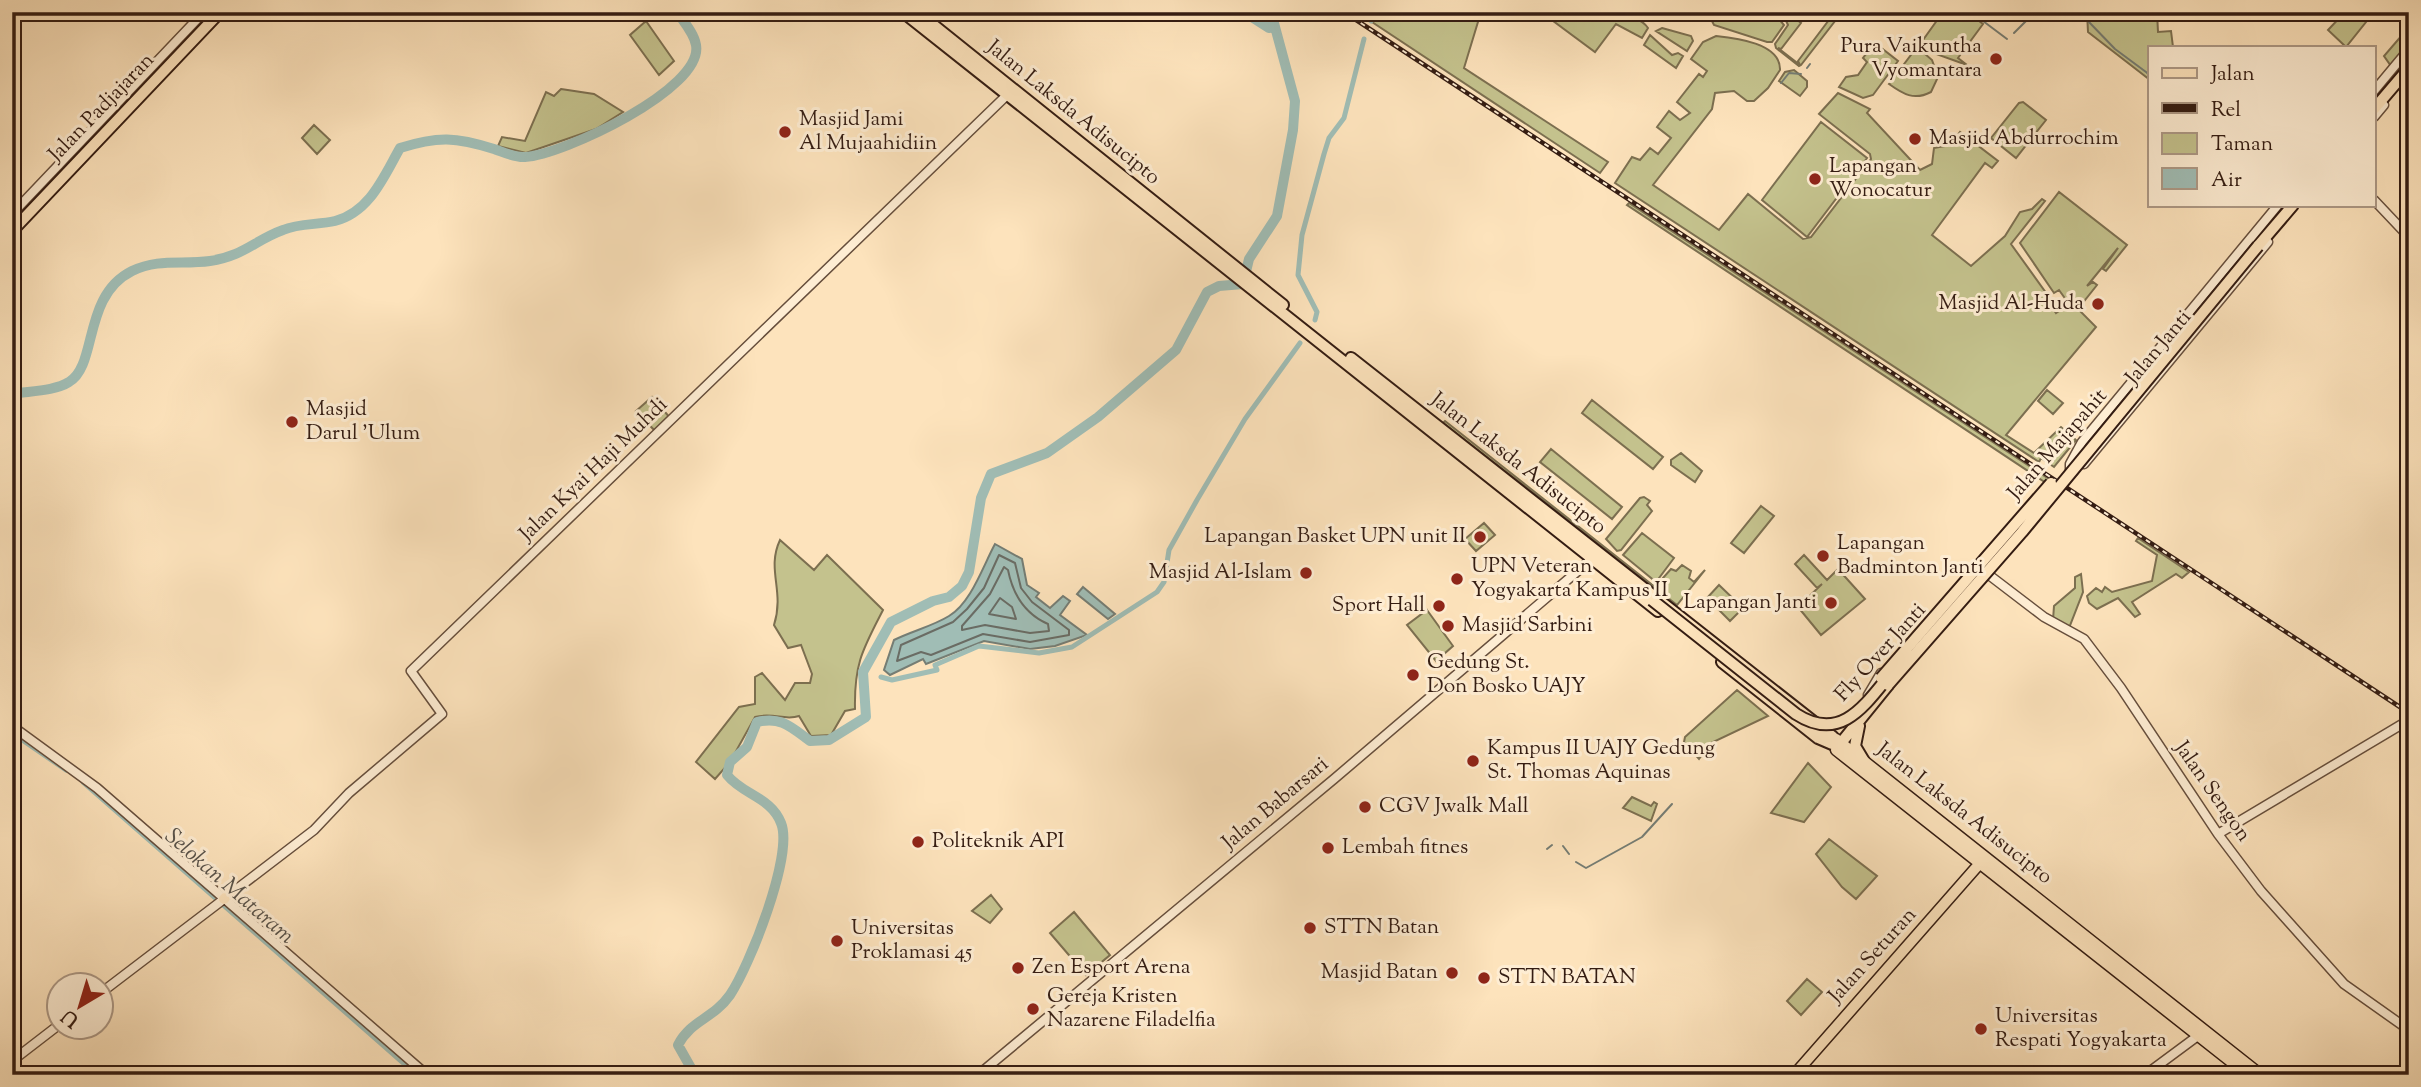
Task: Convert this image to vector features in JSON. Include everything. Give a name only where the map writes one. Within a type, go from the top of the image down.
[{"type":"highway","name":"Jalan Padjajaran","points":[[12,231],[18,220],[123,101],[210,12]]},
{"type":"highway","name":"Jalan Padjajaran","points":[[18,220],[220,12]]},
{"type":"highway","name":"Jalan Laksda Adisucipto","points":[[903,12],[1006,96],[1227,266],[1831,742]]},
{"type":"highway","name":"Jalan Laksda Adisucipto","points":[[916,12],[1227,266]]},
{"type":"highway","points":[[2376,97],[2409,57]]},
{"type":"highway","points":[[2376,107],[2409,68]]},
{"type":"highway","name":"Jalan Majapahit","points":[[1831,742],[1861,711],[2288,206]]},
{"type":"highway","name":"Jalan Majapahit","points":[[1884,682],[2050,495],[2256,244]]},
{"type":"highway","name":"Jalan Laksda Adisucipto","points":[[1255,288],[1593,558],[1756,682],[1808,718],[1831,742]]},
{"type":"highway","name":"Jalan Majapahit","points":[[2017,528],[2050,495]]},
{"type":"highway","name":"Fly Over Janti","points":[[1609,570],[1652,600],[1796,714],[1818,724],[1838,723],[1865,705],[2017,528]]},
{"type":"highway","points":[[1808,718],[1834,718],[1861,711],[1855,742],[1864,761]]},
{"type":"main road","name":"Jalan Laksda Adisucipto","points":[[1831,742],[1864,761],[1981,862],[2074,930],[2248,1075]]},
{"type":"main road","name":"Jalan Laksda Adisucipto","points":[[1831,742],[1894,795],[1919,809],[2261,1075]]},
{"type":"main road","name":"Jalan Laksda Adisucipto","points":[[1831,742],[1894,795]]},
{"type":"main road","name":"Jalan Seturan","points":[[1794,1075],[1981,862]]},
{"type":"street","points":[[123,101],[204,12]]},
{"type":"street","points":[[12,238],[18,220],[226,12]]},
{"type":"street","points":[[2376,89],[2409,49]]},
{"type":"street","points":[[2376,115],[2409,76]]},
{"type":"street","name":"Jalan Kyai Haji Muhdi","points":[[222,900],[314,830],[349,793],[442,714],[411,671],[1006,96]]},
{"type":"street","points":[[2376,202],[2409,237]]},
{"type":"street","name":"Jalan Janti","points":[[2288,206],[2158,377],[2094,453],[2073,467],[2082,442],[2144,366],[2288,206]]},
{"type":"street","points":[[2144,366],[2158,377]]},
{"type":"street","points":[[2082,442],[2085,452],[2094,453]]},
{"type":"street","points":[[1872,697],[1878,676],[2043,484]]},
{"type":"street","points":[[1872,697],[1952,617],[1989,575],[2030,528],[2052,491],[2049,489],[2015,516]]},
{"type":"street","points":[[2015,516],[2027,516],[2031,521],[2030,528]]},
{"type":"street","name":"Jalan Babarsari","points":[[978,1075],[1349,766],[1593,558]]},
{"type":"street","name":"Jalan Sengon","points":[[1989,575],[2044,617],[2084,639],[2121,688],[2218,834],[2261,891],[2344,984],[2409,1030]]},
{"type":"street","points":[[1938,605],[1952,617]]},
{"type":"street","points":[[2218,834],[2409,720]]},
{"type":"street","points":[[12,726],[73,768],[222,900],[427,1075]]},
{"type":"street","points":[[116,981],[222,900]]},
{"type":"street","points":[[12,1061],[46,1035]]},
{"type":"street","points":[[2145,1075],[2199,1035]]},
{"type":"green space","points":[[1379,12],[1481,12],[1464,68],[1608,162],[1600,173],[1372,22]]},
{"type":"green space","points":[[1541,12],[1614,13],[1629,16],[1648,28],[1642,38],[1616,24],[1595,52]]},
{"type":"green space","points":[[1718,12],[1773,12],[1784,25],[1772,42],[1767,42],[1714,25],[1712,21]]},
{"type":"green space","points":[[1782,12],[1788,12],[1801,23],[1781,49],[1778,48],[1800,65],[1798,61],[1835,12],[1842,12],[1801,65],[1799,66],[1776,48],[1775,44],[1788,25]]},
{"type":"green space","points":[[1943,12],[1967,12],[1983,24],[1958,58],[1967,65],[1936,54],[1937,51],[1923,40]]},
{"type":"green space","points":[[2087,12],[2157,12],[2158,32],[2171,31],[2173,46],[2148,46],[2148,78],[2088,32]]},
{"type":"green space","points":[[2345,12],[2374,12],[2347,46],[2328,30]]},
{"type":"green space","points":[[646,21],[674,61],[659,75],[630,35]]},
{"type":"green space","points":[[2409,27],[2409,45],[2391,66],[2384,56]]},
{"type":"green space","points":[[1662,28],[1691,36],[1693,41],[1687,51],[1656,31]]},
{"type":"green space","points":[[1650,35],[1672,55],[1678,53],[1683,56],[1676,68],[1644,45]]},
{"type":"green space","points":[[1716,36],[1765,48],[1778,61],[1780,70],[1768,88],[1754,101],[1747,101],[1734,91],[1715,93],[1712,109],[1653,185],[1719,230],[1748,194],[1803,239],[1811,237],[1871,159],[1870,154],[1819,114],[1838,93],[1870,109],[1867,113],[1920,170],[1932,164],[1934,148],[1950,145],[1960,132],[1998,161],[1992,168],[1985,163],[1932,235],[1971,266],[2005,236],[2020,212],[2032,209],[2042,199],[2045,201],[2011,244],[2049,297],[2046,299],[2056,313],[2069,304],[2059,290],[2054,293],[2020,243],[2059,192],[2127,245],[2106,271],[2103,269],[2118,248],[2087,286],[2093,282],[2097,285],[2078,309],[2096,327],[2006,435],[2034,453],[2061,427],[2076,440],[2054,467],[2041,458],[2039,462],[1615,183],[1632,157],[1640,160],[1650,148],[1658,154],[1671,138],[1657,127],[1669,111],[1680,120],[1690,113],[1677,102],[1699,74],[1703,77],[1707,71],[1691,59],[1703,42]]},
{"type":"green space","points":[[1875,43],[1898,61],[1873,95],[1863,98],[1839,87],[1846,77],[1858,75],[1867,62],[1863,58]]},
{"type":"green space","points":[[1917,47],[1932,60],[1938,77],[1931,92],[1914,96],[1889,84]]},
{"type":"green space","points":[[1794,70],[1807,81],[1807,87],[1800,96],[1779,81],[1785,72]]},
{"type":"green space","points":[[561,89],[594,94],[623,112],[596,129],[526,153],[498,146],[502,137],[525,141],[546,92],[554,96]]},
{"type":"green space","points":[[2023,102],[2046,120],[2016,158],[1991,138],[2019,103]]},
{"type":"green space","name":"Lapangan Wonocatur","points":[[1821,122],[1867,158],[1807,237],[1762,200]]},
{"type":"green space","points":[[314,125],[330,140],[317,154],[302,138]]},
{"type":"green space","points":[[1629,203],[2049,479],[2046,483],[1627,205]]},
{"type":"green space","points":[[2047,390],[2063,403],[2053,414],[2038,401]]},
{"type":"green space","points":[[652,397],[671,419],[656,432],[636,411]]},
{"type":"green space","points":[[1592,400],[1663,457],[1653,469],[1582,413]]},
{"type":"green space","points":[[1445,421],[1655,587],[1671,569],[1676,571],[1682,565],[1691,571],[1689,578],[1694,582],[1705,570],[1677,605],[1443,423]]},
{"type":"green space","points":[[1551,449],[1622,507],[1612,519],[1540,462]]},
{"type":"green space","points":[[1681,453],[1702,471],[1695,482],[1671,465],[1671,460]]},
{"type":"green space","points":[[1644,497],[1650,501],[1647,505],[1652,511],[1621,550],[1617,551],[1606,539],[1640,498]]},
{"type":"green space","points":[[1761,506],[1774,516],[1744,553],[1731,543]]},
{"type":"green space","name":"Lapangan Basket UPN unit II","points":[[1484,523],[1495,535],[1476,551],[1465,539]]},
{"type":"green space","points":[[1642,533],[1674,558],[1656,582],[1623,555]]},
{"type":"green space","points":[[2138,538],[2189,572],[2182,578],[2176,574],[2132,602],[2140,614],[2135,617],[2118,598],[2097,609],[2089,603],[2087,596],[2096,588],[2102,592],[2105,587],[2112,592],[2152,581],[2157,555],[2136,541]]},
{"type":"green space","points":[[780,540],[814,570],[827,555],[883,610],[861,657],[856,680],[855,709],[845,711],[831,735],[811,736],[799,716],[755,717],[730,762],[715,779],[696,762],[739,707],[755,704],[755,677],[762,673],[785,700],[795,683],[810,683],[812,674],[801,645],[788,648],[774,625],[778,601],[775,561]]},
{"type":"green space","name":"Lapangan Janti","points":[[1804,555],[1827,580],[1838,569],[1865,599],[1821,635],[1798,607],[1822,584],[1817,588],[1795,564]]},
{"type":"green space","points":[[2081,574],[2083,592],[2069,628],[2053,620],[2054,606],[2075,588],[2075,577]]},
{"type":"green space","points":[[1719,585],[1743,608],[1730,621],[1707,598]]},
{"type":"green space","points":[[1427,610],[1453,646],[1436,661],[1407,625]]},
{"type":"green space","points":[[1737,690],[1768,716],[1711,743],[1699,759],[1684,742],[1685,737]]},
{"type":"green space","points":[[1808,763],[1831,787],[1804,822],[1771,813]]},
{"type":"green space","points":[[1632,797],[1651,806],[1654,802],[1657,804],[1651,821],[1623,808]]},
{"type":"green space","points":[[1829,839],[1877,876],[1856,899],[1842,887],[1816,854]]},
{"type":"green space","points":[[991,895],[1002,909],[990,923],[972,911]]},
{"type":"green space","points":[[1074,912],[1110,955],[1086,975],[1050,933]]},
{"type":"green space","points":[[1807,979],[1822,992],[1801,1015],[1787,1001]]},
{"type":"water","points":[[995,544],[1022,559],[1027,585],[1039,593],[1036,597],[1050,608],[1063,596],[1070,601],[1060,615],[1087,635],[1055,646],[1030,649],[984,641],[926,664],[923,659],[890,675],[884,670],[894,640],[943,620],[957,610],[976,583]]},
{"type":"water","points":[[1083,587],[1115,614],[1108,619],[1077,594]]},
{"type":"waterway","points":[[12,394],[57,387],[69,382],[78,373],[105,296],[116,282],[132,271],[161,263],[222,259],[289,228],[335,221],[347,216],[358,210],[375,192],[400,148],[425,141],[458,140],[525,157],[568,145],[627,117],[678,81],[692,62],[695,41],[677,12]]},
{"type":"waterway","points":[[1244,12],[1269,28],[1275,27]]},
{"type":"waterway","points":[[695,1075],[678,1045],[689,1030],[723,1003],[738,981],[768,911],[781,859],[781,823],[771,807],[727,775],[730,762],[747,747],[757,722],[779,722],[810,741],[829,740],[866,717],[863,672],[891,622],[933,601],[949,597],[962,586],[969,572],[981,498],[991,474],[1047,453],[1098,417],[1176,350],[1207,292],[1219,286],[1243,284],[1249,259],[1277,216],[1293,130],[1295,101],[1271,12]]},
{"type":"waterway","points":[[1371,21],[1377,12]]},
{"type":"waterway","points":[[1971,12],[2007,39]]},
{"type":"waterway","points":[[2014,33],[2035,12]]},
{"type":"waterway","points":[[2078,12],[2083,17]]},
{"type":"waterway","points":[[2087,20],[2115,49],[2146,72]]},
{"type":"waterway","points":[[1315,320],[1317,312],[1298,275],[1302,235],[1329,138],[1344,118],[1364,39]]},
{"type":"waterway","points":[[1807,68],[1810,64]]},
{"type":"waterway","points":[[1781,83],[1789,73],[1801,74]]},
{"type":"waterway","points":[[881,677],[892,680],[937,670],[935,665],[979,646],[1039,653],[1072,647],[1157,592],[1164,582],[1169,550],[1197,500],[1245,419],[1300,343]]},
{"type":"waterway","name":"Selokan Mataram","points":[[12,733],[66,770]]},
{"type":"waterway","name":"Selokan Mataram","points":[[83,782],[417,1075]]},
{"type":"waterway","points":[[1576,862],[1586,868],[1642,837],[1672,804]]},
{"type":"waterway","points":[[1547,849],[1552,845]]},
{"type":"waterway","points":[[1563,846],[1569,854]]},
{"type":"railway","points":[[1344,12],[2409,713]]},
{"type":"place","name":"Pura Vaikuntha Vyomantara","points":[[1996,59]]},
{"type":"place","name":"Masjid Jami Al Mujaahidiin","points":[[785,132]]},
{"type":"place","name":"Masjid Abdurrochim","points":[[1915,139]]},
{"type":"place","name":"Lapangan Wonocatur","points":[[1815,179]]},
{"type":"place","name":"Masjid Al-Huda","points":[[2098,304]]},
{"type":"place","name":"Masjid Darul 'Ulum","points":[[292,422]]},
{"type":"place","name":"Lapangan Basket UPN unit II","points":[[1480,537]]},
{"type":"place","name":"Lapangan Badminton Janti","points":[[1823,556]]},
{"type":"place","name":"Masjid Al-Islam","points":[[1306,573]]},
{"type":"place","name":"UPN Veteran Yogyakarta Kampus II","points":[[1457,579]]},
{"type":"place","name":"Lapangan Janti","points":[[1831,603]]},
{"type":"place","name":"Sport Hall","points":[[1439,606]]},
{"type":"place","name":"Masjid Sarbini","points":[[1448,626]]},
{"type":"place","name":"Gedung St. Don Bosko UAJY","points":[[1413,675]]},
{"type":"place","name":"Kampus II UAJY Gedung St. Thomas Aquinas","points":[[1473,761]]},
{"type":"place","name":"CGV Jwalk Mall","points":[[1365,807]]},
{"type":"place","name":"Politeknik API","points":[[918,842]]},
{"type":"place","name":"Lembah fitnes","points":[[1328,848]]},
{"type":"place","name":"STTN Batan","points":[[1310,928]]},
{"type":"place","name":"Universitas Proklamasi 45","points":[[837,941]]},
{"type":"place","name":"Zen Esport Arena","points":[[1018,968]]},
{"type":"place","name":"Masjid Batan","points":[[1452,973]]},
{"type":"place","name":"STTN BATAN","points":[[1484,978]]},
{"type":"place","name":"Gereja Kristen Nazarene Filadelfia","points":[[1033,1009]]},
{"type":"place","name":"Universitas Respati Yogyakarta","points":[[1981,1029]]}]
